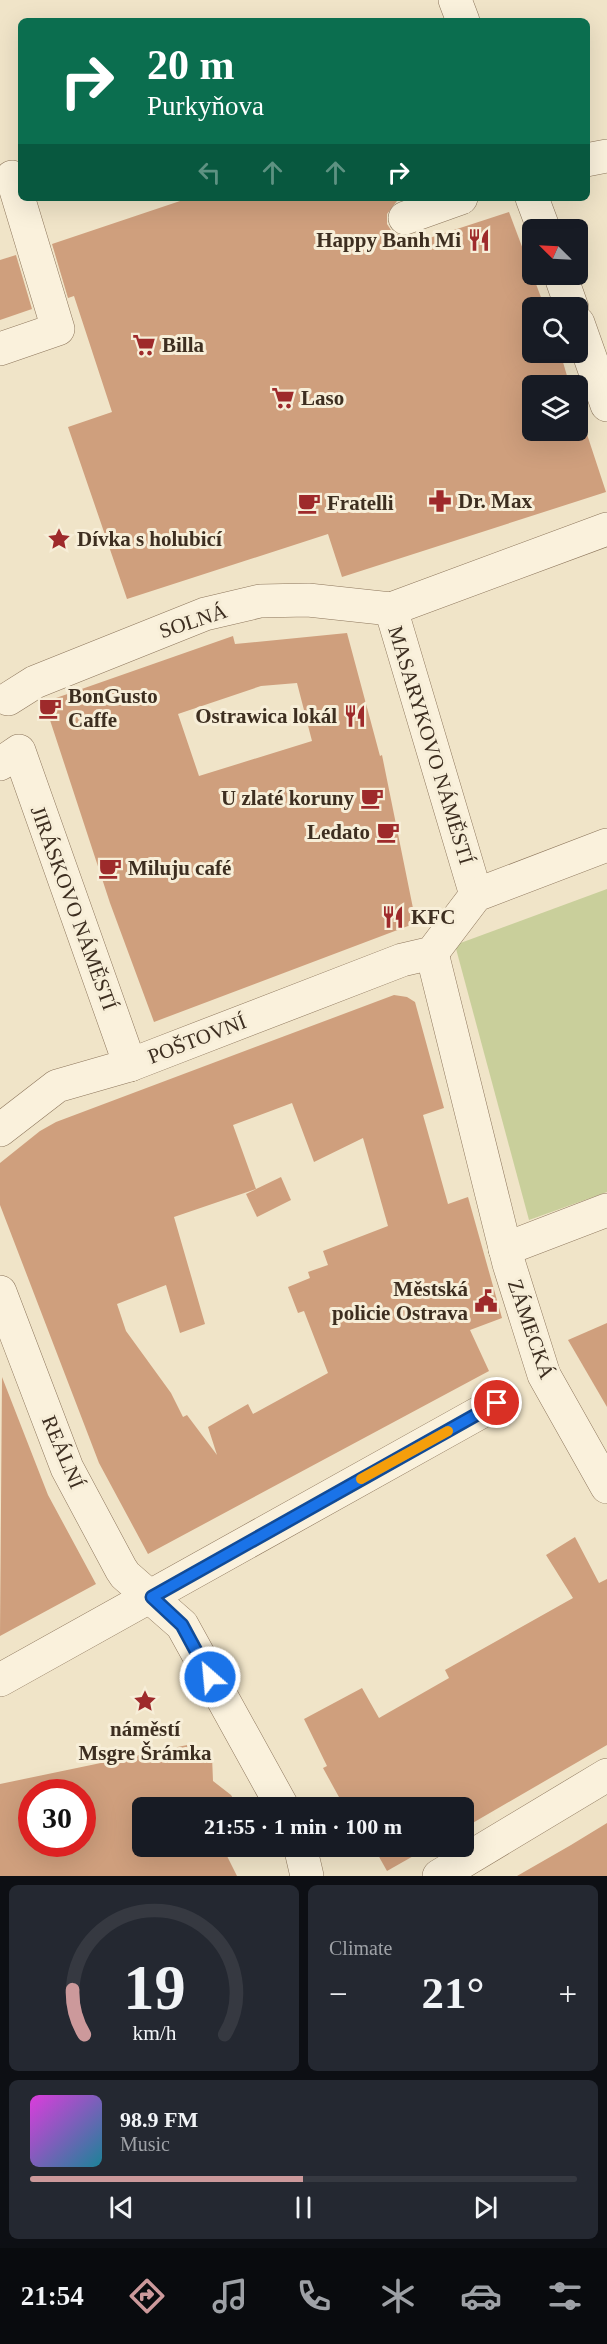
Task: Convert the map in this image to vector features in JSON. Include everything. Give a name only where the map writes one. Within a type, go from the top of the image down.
[{"type":"street","points":[[455,0],[462,18]]},
{"type":"street","points":[[590,159],[607,156]]},
{"type":"street","points":[[12,177],[18,197]]},
{"type":"street","points":[[0,349],[58,329],[19,201]]},
{"type":"street","points":[[405,218],[453,201]]},
{"type":"street","points":[[533,201],[540,219]]},
{"type":"street","points":[[588,351],[607,405]]},
{"type":"street","name":"MASARYKOVO NÁMĚSTÍ","points":[[607,529],[391,609],[476,895],[607,845]]},
{"type":"street","name":"SOLNÁ","points":[[3,688],[35,682],[204,614],[260,601],[308,600],[391,609]]},
{"type":"street","name":"JIRÁSKOVO NÁMĚSTÍ","points":[[3,688],[17,732],[9,757],[130,1065]]},
{"type":"street","points":[[476,895],[417,956],[507,1256],[607,1210]]},
{"type":"street","name":"POŠTOVNÍ","points":[[0,1130],[57,1086],[130,1065],[417,956]]},
{"type":"street","name":"ZÁMECKÁ","points":[[507,1256],[544,1375],[607,1487]]},
{"type":"street","name":"REÁLNÍ","points":[[0,1292],[67,1468],[124,1575],[152,1597]]},
{"type":"street","points":[[0,1680],[497,1403]]},
{"type":"street","points":[[152,1597],[182,1625],[277,1797]]},
{"type":"street","points":[[439,1876],[607,1775]]},
{"type":"street","points":[[303,1857],[307,1876]]},
{"type":"green space","points":[[607,889],[607,1192],[529,1220],[455,945]]},
{"type":"building","name":"Laso","points":[[180,201],[397,201],[387,214],[387,224],[393,233],[408,236],[411,244],[509,212],[522,247],[522,285],[536,285],[541,297],[522,297],[522,363],[563,363],[567,375],[522,375],[522,441],[588,441],[588,437],[606,492],[342,577],[328,534],[127,599],[68,427],[112,412],[74,296],[68,298],[52,244]]},
{"type":"building","points":[[16,255],[32,309],[0,320],[0,260]]},
{"type":"building","points":[[347,633],[380,756],[382,755],[416,923],[154,1022],[110,903],[48,714],[56,698],[233,636],[235,644]],"holes":[[[297,683],[312,741],[199,776],[178,714],[261,686]]]},
{"type":"building","points":[[394,995],[407,997],[415,1002],[444,1108],[423,1115],[448,1204],[468,1197],[502,1318],[470,1330],[489,1371],[148,1554],[99,1463],[0,1205],[0,1163],[40,1131],[56,1122]],"holes":[[[292,1103],[314,1162],[363,1138],[388,1226],[323,1251],[328,1265],[308,1272],[310,1278],[288,1287],[298,1313],[304,1311],[328,1373],[253,1414],[248,1404],[208,1427],[217,1455],[187,1415],[183,1417],[171,1393],[126,1331],[117,1304],[166,1285],[180,1333],[205,1324],[174,1217],[256,1189],[233,1125]]]},
{"type":"building","points":[[281,1177],[291,1200],[257,1217],[246,1194]]},
{"type":"building","points":[[607,1323],[607,1407],[568,1340]]},
{"type":"building","points":[[2,1377],[48,1495],[96,1584],[0,1636]]},
{"type":"building","points":[[575,1537],[599,1583],[607,1579],[607,1745],[474,1822],[474,1797],[339,1797],[323,1768],[327,1766],[304,1719],[362,1688],[379,1718],[449,1678],[445,1670],[573,1598],[546,1555]]},
{"type":"building","points":[[192,1744],[196,1761],[212,1756],[213,1781],[232,1797],[132,1797],[132,1857],[228,1857],[237,1876],[0,1876],[0,1784],[18,1780],[18,1857],[96,1857],[96,1779],[24,1779]]},
{"type":"building","points":[[607,1823],[607,1876],[517,1876],[571,1845]]},
{"type":"building","points":[[379,1857],[412,1857],[387,1871]]},
{"type":"slow traffic","points":[[361,1479],[448,1431]]},
{"type":"place","name":"Happy Banh Mi","points":[[479,240]]},
{"type":"place","name":"Billa","points":[[144,345]]},
{"type":"place","name":"Laso","points":[[283,398]]},
{"type":"place","name":"Dr. Max","points":[[440,501]]},
{"type":"place","name":"Fratelli","points":[[309,503]]},
{"type":"place","name":"Dívka s holubicí","points":[[59,539]]},
{"type":"place","name":"BonGusto Caffe","points":[[50,708]]},
{"type":"place","name":"Ostrawica lokál","points":[[355,716]]},
{"type":"place","name":"U zlaté koruny","points":[[372,798]]},
{"type":"place","name":"Ledato","points":[[388,832]]},
{"type":"place","name":"Miluju café","points":[[110,868]]},
{"type":"place","name":"KFC","points":[[393,917]]},
{"type":"place","name":"Městská policie Ostrava","points":[[486,1301]]},
{"type":"place","name":"náměstí Msgre Šrámka","points":[[145,1701]]},
{"type":"route","points":[[210,1677],[182,1625],[152,1597],[497,1403]]}]
